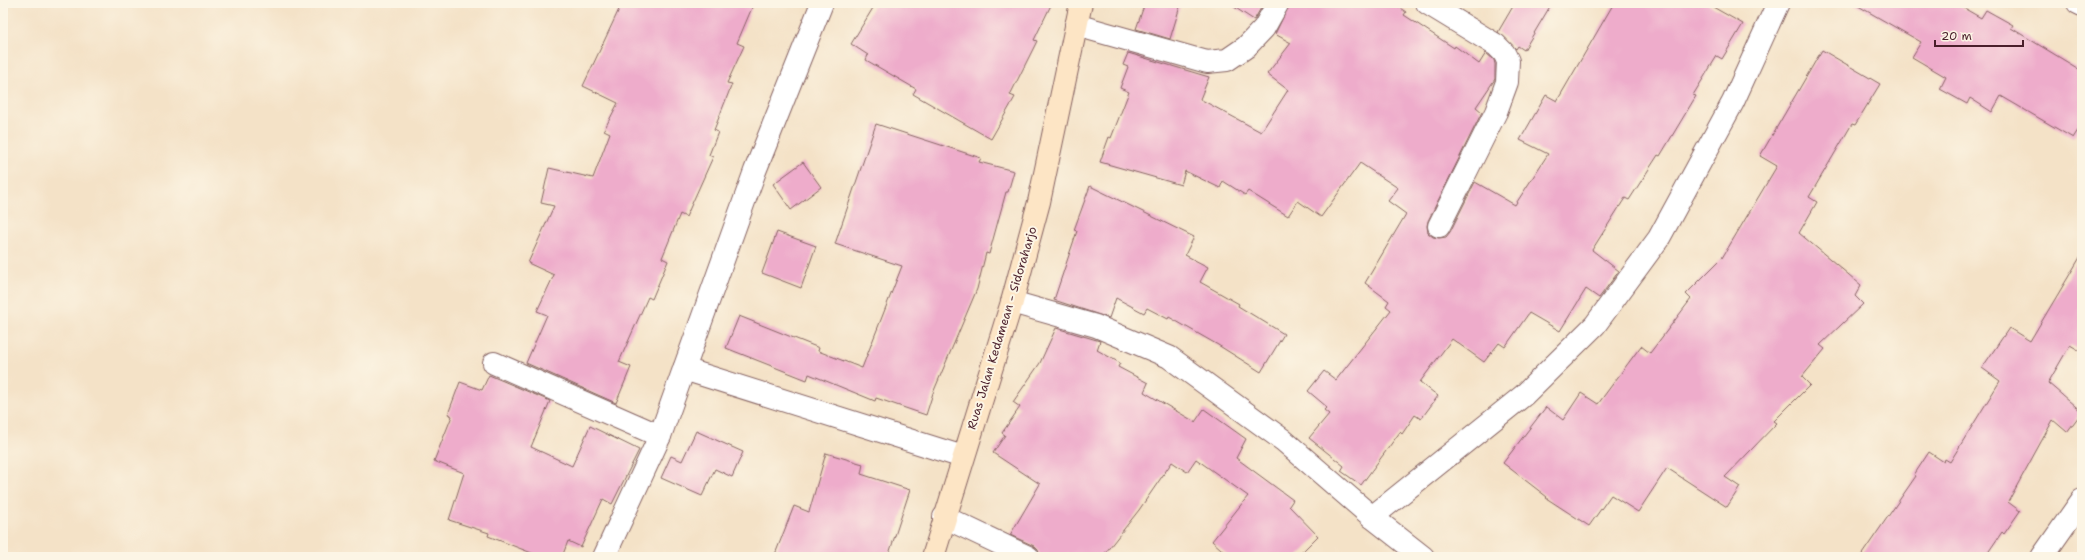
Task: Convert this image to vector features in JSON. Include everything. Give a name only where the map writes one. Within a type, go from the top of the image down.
[{"type":"main road","name":"Ruas Jalan Kedamean - Sidoraharjo","points":[[933,557],[944,517],[1012,302],[1039,202],[1081,3]]},
{"type":"street","points":[[604,557],[660,436],[755,171],[822,3]]},
{"type":"street","points":[[1076,25],[1207,62],[1227,60],[1246,47],[1264,28],[1278,3]]},
{"type":"street","points":[[1427,3],[1496,45],[1504,53],[1508,61],[1507,82],[1496,112],[1439,226]]},
{"type":"street","points":[[1372,517],[1524,395],[1594,325],[1659,238],[1733,102],[1778,3]]},
{"type":"street","points":[[2078,3],[2082,5]]},
{"type":"street","points":[[1012,302],[1096,326],[1169,357],[1283,440],[1372,517],[1423,557]]},
{"type":"street","points":[[494,363],[660,436]]},
{"type":"street","points":[[684,369],[963,457]]},
{"type":"street","points":[[2042,557],[2082,500]]},
{"type":"street","points":[[944,517],[1028,557]]},
{"type":"building","points":[[622,3],[754,3],[737,43],[744,46],[727,83],[732,84],[714,130],[718,132],[709,155],[713,157],[686,217],[680,214],[662,258],[668,261],[652,299],[648,297],[619,362],[631,367],[616,403],[526,363],[547,315],[537,311],[554,275],[528,263],[554,206],[541,203],[549,168],[593,178],[610,133],[604,130],[618,103],[583,86]]},
{"type":"building","points":[[876,3],[1052,3],[1034,40],[1037,41],[1010,95],[1015,97],[991,139],[913,94],[916,89],[866,60],[868,55],[851,44]]},
{"type":"building","points":[[1145,3],[1181,3],[1170,39],[1136,29]]},
{"type":"building","points":[[1228,3],[1264,3],[1254,20]]},
{"type":"building","points":[[1290,3],[1392,3],[1406,12],[1404,15],[1454,48],[1455,46],[1479,64],[1486,53],[1494,60],[1495,79],[1476,107],[1482,112],[1428,221],[1428,233],[1433,237],[1439,238],[1446,237],[1450,232],[1475,182],[1515,205],[1548,154],[1520,140],[1546,95],[1557,101],[1614,3],[1706,3],[1743,24],[1722,59],[1717,56],[1693,95],[1696,96],[1660,156],[1658,155],[1629,200],[1625,198],[1592,250],[1619,271],[1599,298],[1586,289],[1560,331],[1529,313],[1505,347],[1499,343],[1484,362],[1452,339],[1420,382],[1438,396],[1421,419],[1415,415],[1402,434],[1400,432],[1361,485],[1341,471],[1344,466],[1309,438],[1329,414],[1324,410],[1327,407],[1308,391],[1324,371],[1336,380],[1391,310],[1386,306],[1389,301],[1365,283],[1406,214],[1388,201],[1398,188],[1360,163],[1321,217],[1298,201],[1288,216],[1248,191],[1245,195],[1223,181],[1220,188],[1185,171],[1181,185],[1100,162],[1109,137],[1111,138],[1129,92],[1120,88],[1128,67],[1123,65],[1128,53],[1209,77],[1200,99],[1261,132],[1288,90],[1267,74],[1291,43],[1275,34]]},
{"type":"building","points":[[1515,3],[1552,3],[1524,50],[1518,46],[1516,49],[1498,32]]},
{"type":"building","points":[[1853,3],[1955,3],[1981,18],[1986,10],[2013,25],[2011,28],[2082,71],[2082,124],[2073,138],[2001,96],[1992,112],[1970,98],[1967,104],[1940,89],[1946,77],[1912,57],[1921,42]]},
{"type":"building","points":[[1822,50],[1880,84],[1855,125],[1852,124],[1809,197],[1817,202],[1799,233],[1861,285],[1855,296],[1863,304],[1820,345],[1825,349],[1802,377],[1810,385],[1774,421],[1777,423],[1725,477],[1740,487],[1727,507],[1667,468],[1638,512],[1611,495],[1589,526],[1546,498],[1547,497],[1503,463],[1546,407],[1563,420],[1581,393],[1598,404],[1641,346],[1650,353],[1691,299],[1686,294],[1722,258],[1777,166],[1760,156]]},
{"type":"building","points":[[876,124],[981,158],[979,162],[1014,171],[1008,192],[1006,192],[989,254],[986,253],[977,289],[933,393],[926,415],[876,398],[875,401],[809,374],[807,380],[726,348],[739,316],[819,348],[818,351],[862,368],[902,266],[835,244]]},
{"type":"building","points":[[803,162],[821,187],[791,210],[773,184]]},
{"type":"building","points":[[1090,186],[1194,237],[1185,255],[1208,267],[1200,282],[1239,304],[1238,306],[1284,334],[1261,372],[1169,317],[1168,319],[1147,308],[1144,313],[1116,298],[1109,318],[1054,300],[1077,231],[1074,230]]},
{"type":"building","points":[[777,232],[816,246],[801,288],[762,273]]},
{"type":"building","points":[[2082,254],[2082,352],[2070,345],[2048,383],[2082,412],[2067,432],[2053,420],[2008,502],[2020,511],[2004,534],[2002,532],[1985,557],[1860,557],[1916,476],[1914,475],[1929,452],[1944,462],[1945,459],[1950,462],[2000,381],[1982,368],[2009,328],[2030,341]]},
{"type":"building","points":[[1056,328],[1100,341],[1097,350],[1120,363],[1118,367],[1148,383],[1144,392],[1195,422],[1204,409],[1246,439],[1236,458],[1293,500],[1289,506],[1318,536],[1297,557],[1230,557],[1212,541],[1248,496],[1196,459],[1187,472],[1172,462],[1139,510],[1102,557],[1040,557],[1038,550],[1034,546],[1010,535],[1040,484],[993,453],[1005,435],[1002,433],[1020,407],[1013,402],[1040,363]]},
{"type":"building","points":[[489,375],[550,401],[531,447],[572,466],[590,426],[639,450],[612,504],[603,499],[581,547],[568,541],[562,557],[542,557],[488,536],[489,533],[449,520],[464,473],[434,461],[452,416],[448,414],[460,382],[482,390]]},
{"type":"building","points":[[696,431],[743,452],[732,477],[715,469],[702,496],[661,478],[671,456],[682,461]]},
{"type":"building","points":[[826,453],[863,464],[861,474],[910,490],[888,557],[774,557],[794,506],[809,512]]}]
